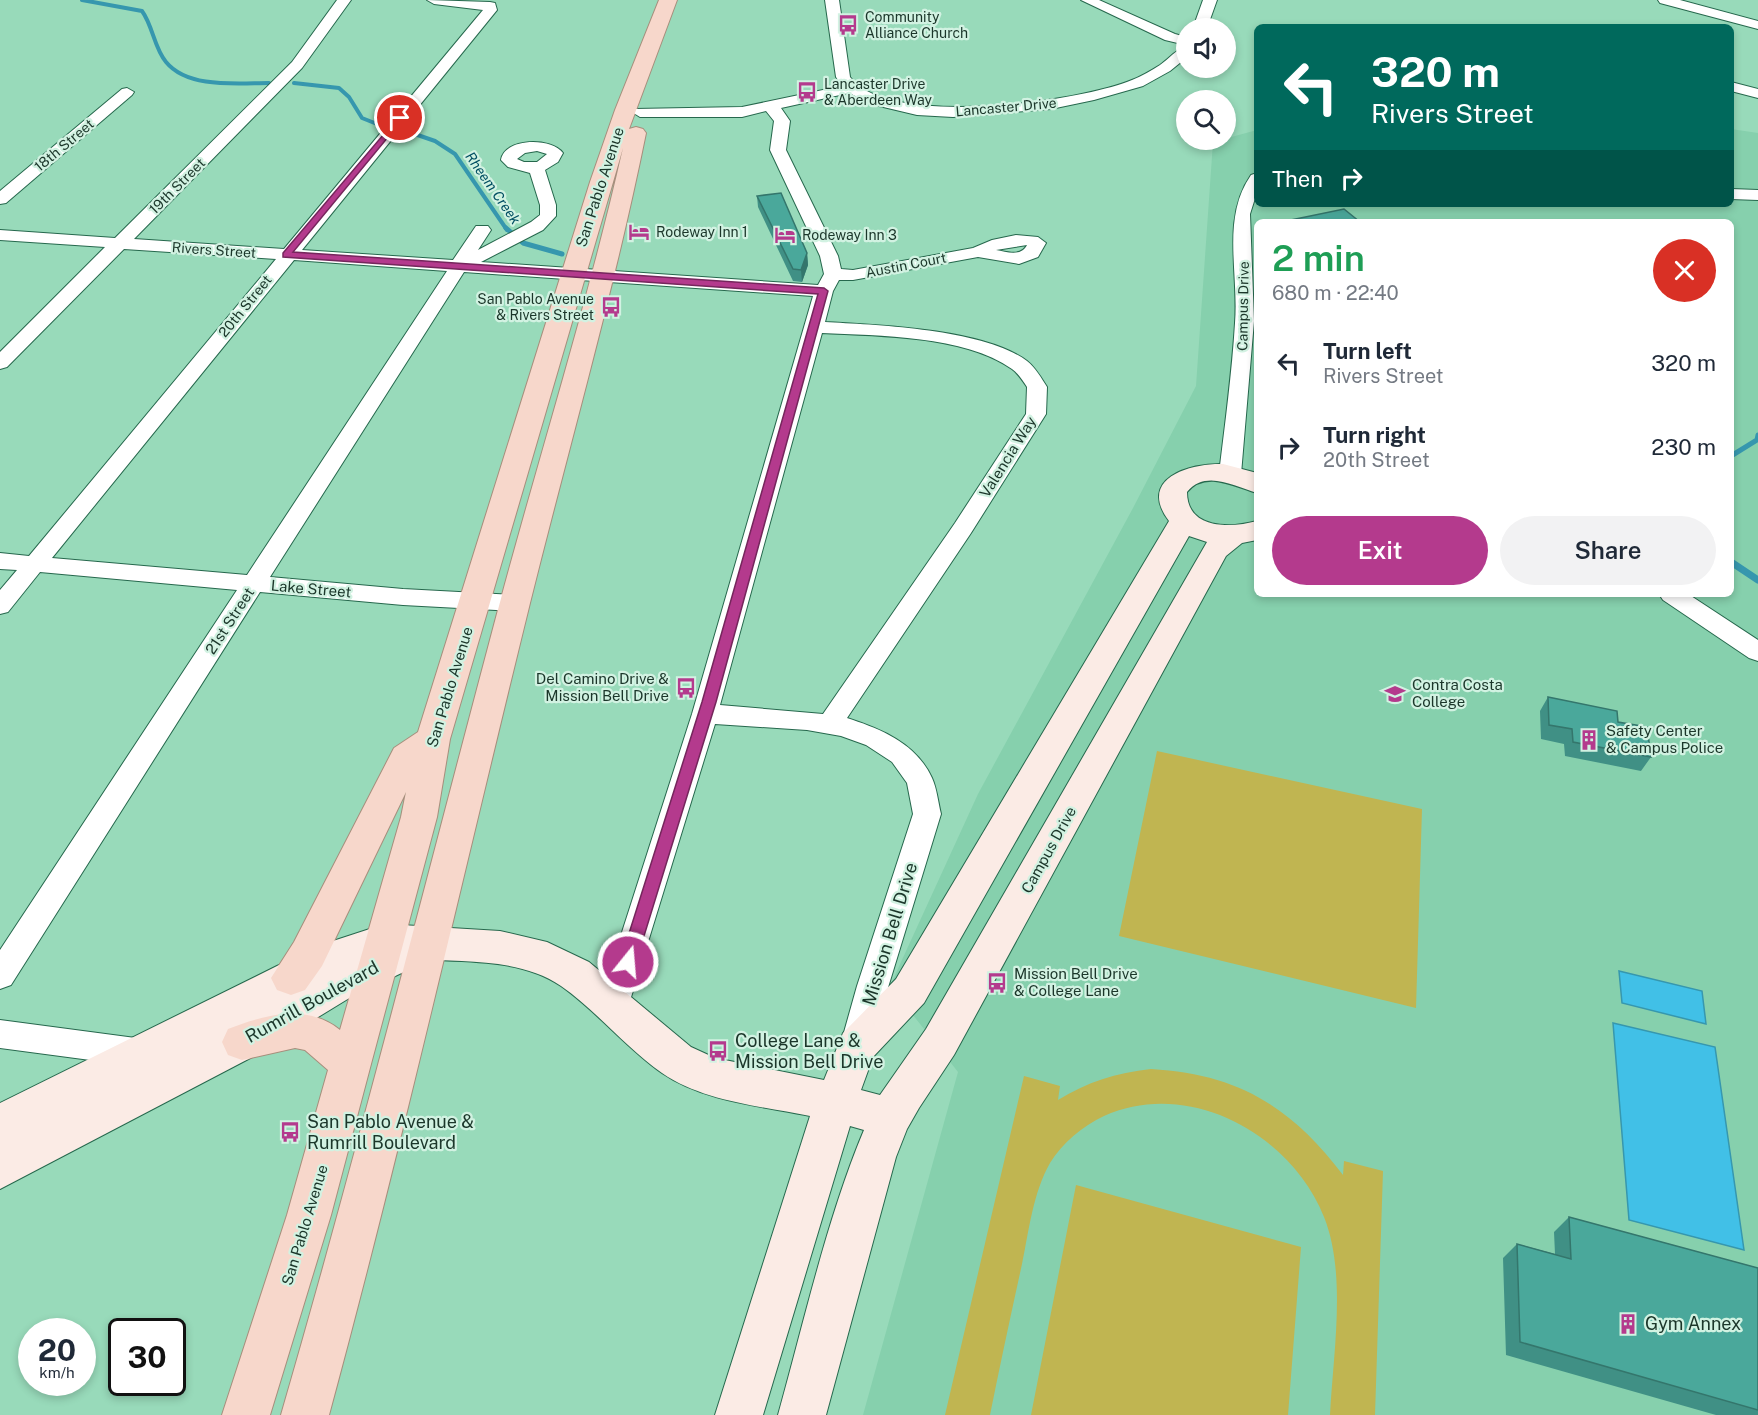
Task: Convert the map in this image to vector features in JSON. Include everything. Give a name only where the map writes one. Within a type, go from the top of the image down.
[{"type":"main road","name":"San Pablo Avenue","points":[[246,1415],[309,1215],[351,1064],[419,817],[433,739],[476,602],[572,274],[625,110],[668,0]]},
{"type":"main road","name":"San Pablo Avenue","points":[[305,1415],[342,1286],[516,603],[605,276],[640,112],[681,0]]},
{"type":"main road","points":[[291,978],[308,954],[406,757],[433,739]]},
{"type":"main road","points":[[242,1042],[295,1030],[315,1034],[351,1064]]},
{"type":"street","name":"19th Street","points":[[0,363],[297,65],[344,0]]},
{"type":"street","name":"20th Street","points":[[0,606],[286,255],[490,10],[490,6],[434,0]]},
{"type":"street","points":[[640,112],[742,112],[851,88],[843,77],[832,0]]},
{"type":"street","points":[[1089,0],[1176,38]]},
{"type":"street","points":[[1204,18],[1210,0]]},
{"type":"street","points":[[1665,0],[1758,25]]},
{"type":"street","points":[[1690,22],[1704,12]]},
{"type":"street","name":"Lancaster Drive","points":[[851,88],[880,102],[917,110],[953,112],[1051,104],[1094,96],[1138,83],[1176,59]]},
{"type":"street","points":[[1734,87],[1758,94]]},
{"type":"street","name":"18th Street","points":[[0,199],[127,92]]},
{"type":"street","points":[[613,1007],[705,714],[813,327],[828,283],[830,256],[778,150],[782,121],[778,113],[770,107]]},
{"type":"street","name":"21st Street","points":[[0,976],[460,266],[490,238],[537,226],[548,216],[548,205],[536,167]]},
{"type":"street","name":"Campus Drive","points":[[1230,474],[1245,321],[1242,214],[1254,182]]},
{"type":"street","points":[[1734,194],[1758,195]]},
{"type":"street","name":"Rivers Street","points":[[0,235],[605,276],[828,283]]},
{"type":"street","name":"Austin Court","points":[[828,283],[853,275],[978,252]]},
{"type":"street","name":"Valencia Way","points":[[813,327],[907,333],[973,345],[998,353],[1018,365],[1031,376],[1040,394],[1036,414],[1024,434],[830,723]]},
{"type":"street","points":[[1246,533],[1202,530],[1184,520],[1176,511],[1173,492],[1179,483],[1201,473],[1230,474],[1254,483]]},
{"type":"street","points":[[857,1046],[910,991],[1171,546],[1184,520]]},
{"type":"street","name":"Campus Drive","points":[[890,1118],[940,1041],[1003,932],[1215,550],[1223,541],[1246,533]]},
{"type":"street","name":"Lake Street","points":[[0,561],[254,584],[476,602],[516,603]]},
{"type":"street","points":[[1676,597],[1758,652]]},
{"type":"street","name":"Mission Bell Drive","points":[[705,714],[830,723],[876,738],[897,751],[913,768],[926,798],[927,814],[872,986],[857,1046],[836,1102],[739,1415]]},
{"type":"street","points":[[430,941],[508,949],[547,958],[575,974],[677,1060],[710,1076],[836,1102],[890,1118],[874,1157],[802,1415]]},
{"type":"street","name":"Rumrill Boulevard","points":[[0,1125],[347,952],[381,953],[430,941]]},
{"type":"street","name":"Rumrill Boulevard","points":[[0,1168],[242,1042],[337,985],[381,953]]},
{"type":"street","points":[[0,1034],[143,1053]]},
{"type":"shaded area","name":"Contra Costa College","points":[[1734,129],[1758,133],[1758,1415],[863,1415],[958,1072],[890,986],[978,794],[1133,508],[1196,386],[1212,150],[1236,150],[1236,136],[1254,131],[1254,207],[1734,207]]},
{"type":"shaded area","points":[[1157,751],[1422,809],[1416,1008],[1119,936]]},
{"type":"shaded area","points":[[1151,1069],[1210,1078],[1260,1098],[1282,1112],[1303,1130],[1343,1175],[1344,1161],[1383,1171],[1375,1415],[1330,1415],[1337,1314],[1335,1263],[1324,1217],[1309,1187],[1288,1161],[1262,1139],[1234,1121],[1202,1109],[1170,1104],[1137,1106],[1104,1116],[1074,1136],[1055,1156],[1039,1187],[1032,1212],[990,1415],[945,1415],[1024,1076],[1060,1086],[1058,1100],[1102,1079]]},
{"type":"shaded area","points":[[1076,1185],[1301,1247],[1288,1415],[1031,1415]]},
{"type":"water","points":[[1619,971],[1702,991],[1706,1024],[1622,1003]]},
{"type":"water","points":[[1613,1023],[1715,1047],[1744,1250],[1629,1220]]},
{"type":"building","points":[[781,193],[807,253],[801,270],[793,269],[757,196]]},
{"type":"building","points":[[1344,209],[1356,219],[1296,219]]},
{"type":"building","points":[[1548,697],[1617,711],[1618,722],[1647,727],[1651,757],[1573,742],[1572,729],[1549,725]]},
{"type":"building","name":"Gym Annex","points":[[1569,1217],[1758,1268],[1758,1410],[1520,1342],[1517,1244],[1571,1259]]},
{"type":"waterway","name":"Rheem Creek","points":[[82,0],[142,11],[166,62],[175,71],[187,77],[214,83],[269,83]]},
{"type":"waterway","name":"Rheem Creek","points":[[294,83],[339,88],[349,97],[362,118],[382,126]]},
{"type":"waterway","name":"Rheem Creek","points":[[406,131],[435,141],[455,154],[507,230]]},
{"type":"waterway","name":"Rheem Creek","points":[[506,228],[523,243],[562,254]]},
{"type":"waterway","points":[[1734,454],[1757,440],[1758,435]]},
{"type":"waterway","name":"Rheem Creek","points":[[1734,564],[1758,580]]},
{"type":"place","name":"Community Alliance Church","points":[[848,25]]},
{"type":"place","name":"Lancaster Drive & Aberdeen Way","points":[[807,92]]},
{"type":"place","name":"Rodeway Inn 1","points":[[639,232]]},
{"type":"place","name":"Rodeway Inn 3","points":[[785,235]]},
{"type":"place","name":"San Pablo Avenue & Rivers Street","points":[[611,307]]},
{"type":"place","name":"Del Camino Drive & Mission Bell Drive","points":[[686,688]]},
{"type":"place","name":"Contra Costa College","points":[[1395,694]]},
{"type":"place","name":"Safety Center & Campus Police","points":[[1589,740]]},
{"type":"place","name":"Mission Bell Drive & College Lane","points":[[997,983]]},
{"type":"place","name":"College Lane & Mission Bell Drive","points":[[718,1051]]},
{"type":"place","name":"San Pablo Avenue & Rumrill Boulevard","points":[[290,1132]]},
{"type":"place","name":"Gym Annex","points":[[1628,1324]]},
{"type":"route","points":[[400,118],[286,255],[824,291],[709,702],[628,962]]}]
